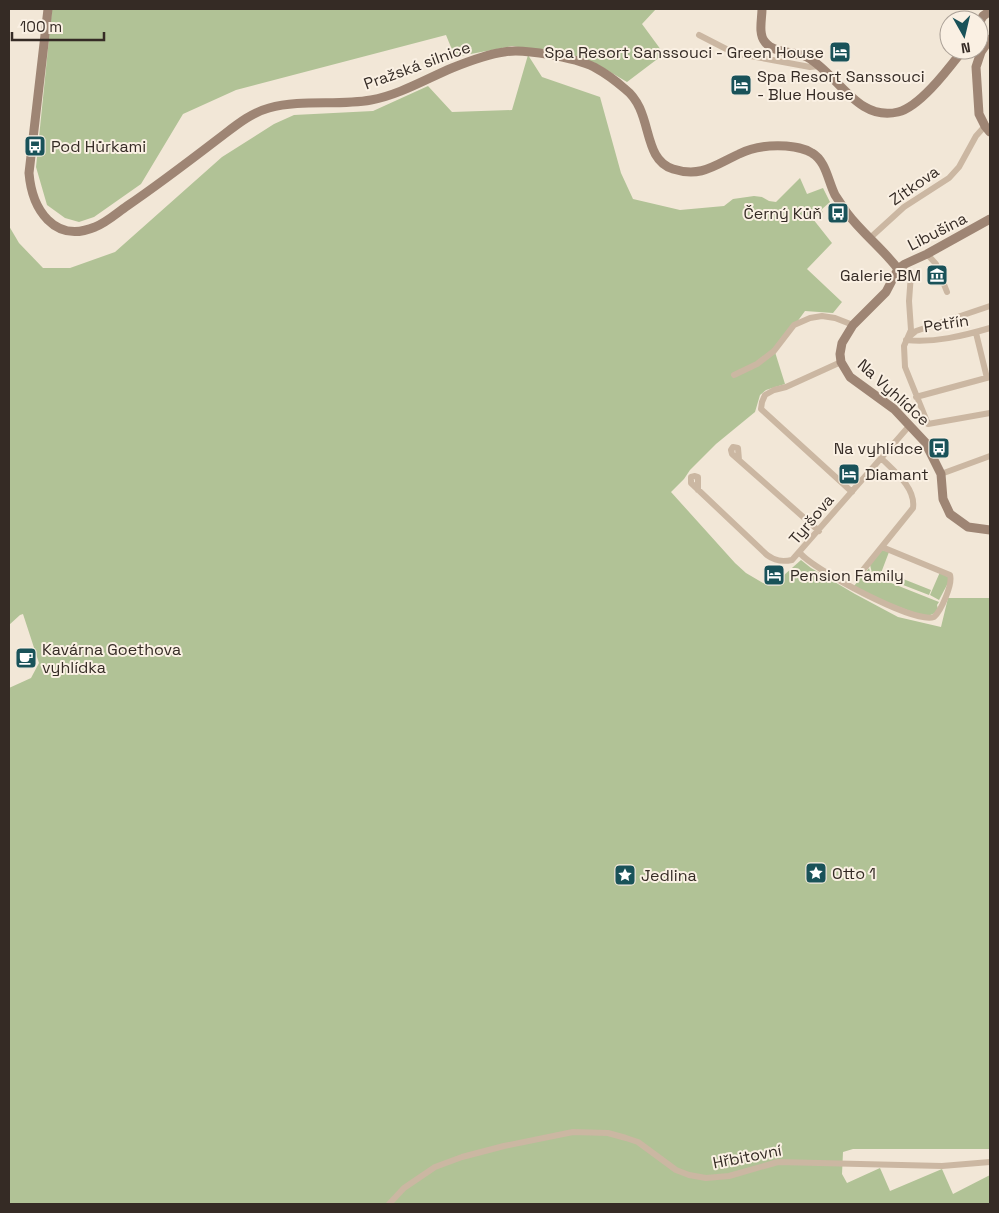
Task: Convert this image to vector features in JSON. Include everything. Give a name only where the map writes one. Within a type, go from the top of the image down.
[{"type":"street","name":"Pražská silnice","points":[[48,9],[29,173],[30,189],[36,205],[50,221],[63,230],[81,231],[97,226],[148,192],[226,133],[266,109],[289,104],[350,102],[374,99],[400,91],[456,66],[504,51],[524,51],[574,60],[594,67],[626,90],[642,109],[654,152],[661,163],[671,169],[688,172],[706,171],[740,153],[761,146],[796,147],[813,153],[821,162],[836,195],[848,214],[898,269]]},
{"type":"street","points":[[762,9],[762,37],[768,46],[805,56],[819,66],[861,105],[876,112],[891,113],[909,108],[920,100],[954,60]]},
{"type":"street","points":[[700,35],[734,53],[810,67],[819,66]]},
{"type":"street","points":[[988,129],[979,114],[976,68],[981,52],[990,39]]},
{"type":"street","name":"Zítkova","points":[[870,238],[904,207],[949,178],[959,167],[976,136],[988,129]]},
{"type":"street","name":"Libušina","points":[[898,269],[904,264],[927,254],[990,219]]},
{"type":"street","points":[[927,254],[936,264],[947,292]]},
{"type":"street","name":"Na Vyhlídce","points":[[898,269],[886,292],[853,325],[842,343],[841,362],[850,377],[894,409],[920,435],[931,451],[940,474],[944,499],[950,514],[968,527],[990,530]]},
{"type":"street","points":[[911,274],[909,301],[911,330],[904,346],[905,367],[928,424]]},
{"type":"street","points":[[906,340],[916,331],[990,306]]},
{"type":"street","points":[[734,374],[757,364],[774,350],[794,325],[810,318],[822,316],[835,318],[853,325]]},
{"type":"street","name":"Petřín","points":[[906,340],[920,341],[976,333],[990,328]]},
{"type":"street","points":[[916,397],[989,377],[976,333]]},
{"type":"street","name":"Na Vyhlídce","points":[[841,362],[786,387],[774,390],[765,396],[761,409],[852,492]]},
{"type":"street","points":[[920,435],[928,424],[990,413]]},
{"type":"street","name":"Tyršova","points":[[698,490],[767,555],[774,560],[784,562],[792,560],[910,425]]},
{"type":"street","points":[[940,474],[990,456]]},
{"type":"street","points":[[859,575],[913,508],[914,504],[907,486],[881,458]]},
{"type":"street","points":[[739,460],[819,531]]},
{"type":"street","points":[[800,553],[815,567],[881,602],[922,618],[934,617],[951,583],[950,576],[882,547]]},
{"type":"street","name":"Hřbitovní","points":[[389,1204],[404,1188],[435,1167],[462,1157],[504,1146],[573,1132],[608,1133],[638,1142],[676,1170],[706,1178],[729,1176],[778,1162],[942,1166],[990,1162]]},
{"type":"green space","points":[[52,9],[656,9],[642,24],[664,54],[627,82],[595,63],[573,56],[512,46],[455,57],[446,35],[236,90],[183,114],[141,184],[94,217],[79,222],[65,218],[47,205],[36,167]]},
{"type":"green space","points":[[528,55],[542,77],[600,97],[621,173],[633,199],[680,210],[724,206],[733,199],[754,196],[776,202],[800,178],[807,194],[823,188],[830,202],[821,210],[823,212],[813,219],[832,243],[807,269],[842,302],[833,313],[805,311],[775,352],[785,384],[766,390],[760,395],[755,412],[716,444],[671,492],[735,563],[746,573],[763,583],[775,583],[801,560],[855,594],[898,617],[941,627],[948,598],[990,598],[990,1149],[853,1149],[843,1152],[842,1174],[847,1183],[880,1168],[890,1191],[942,1169],[953,1194],[990,1175],[990,1204],[9,1204],[9,688],[31,678],[39,663],[23,614],[9,625],[9,226],[19,243],[43,268],[70,268],[115,252],[222,157],[274,124],[294,115],[373,111],[428,86],[452,112],[512,110]]},
{"type":"green space","points":[[882,550],[889,552],[881,573],[883,571],[931,590],[929,595],[872,573],[870,565]]},
{"type":"green space","points":[[869,568],[871,575],[939,602],[937,605],[938,609],[935,613],[926,617],[883,601],[854,586]]},
{"type":"green space","points":[[940,572],[948,577],[948,583],[939,600],[930,595]]},
{"type":"place","name":"Spa Resort Sanssouci - Green House","points":[[840,52]]},
{"type":"place","name":"Spa Resort Sanssouci - Blue House","points":[[741,85]]},
{"type":"place","name":"Pod Hůrkami","points":[[35,146]]},
{"type":"place","name":"Černý Kůň","points":[[838,213]]},
{"type":"place","name":"Galerie BM","points":[[937,275]]},
{"type":"place","name":"Na vyhlídce","points":[[939,448]]},
{"type":"place","name":"Diamant","points":[[849,474]]},
{"type":"place","name":"Pension Family","points":[[774,575]]},
{"type":"place","name":"Kavárna Goethova vyhlídka","points":[[26,658]]},
{"type":"place","name":"Otto 1","points":[[816,873]]},
{"type":"place","name":"Jedlina","points":[[625,875]]}]
